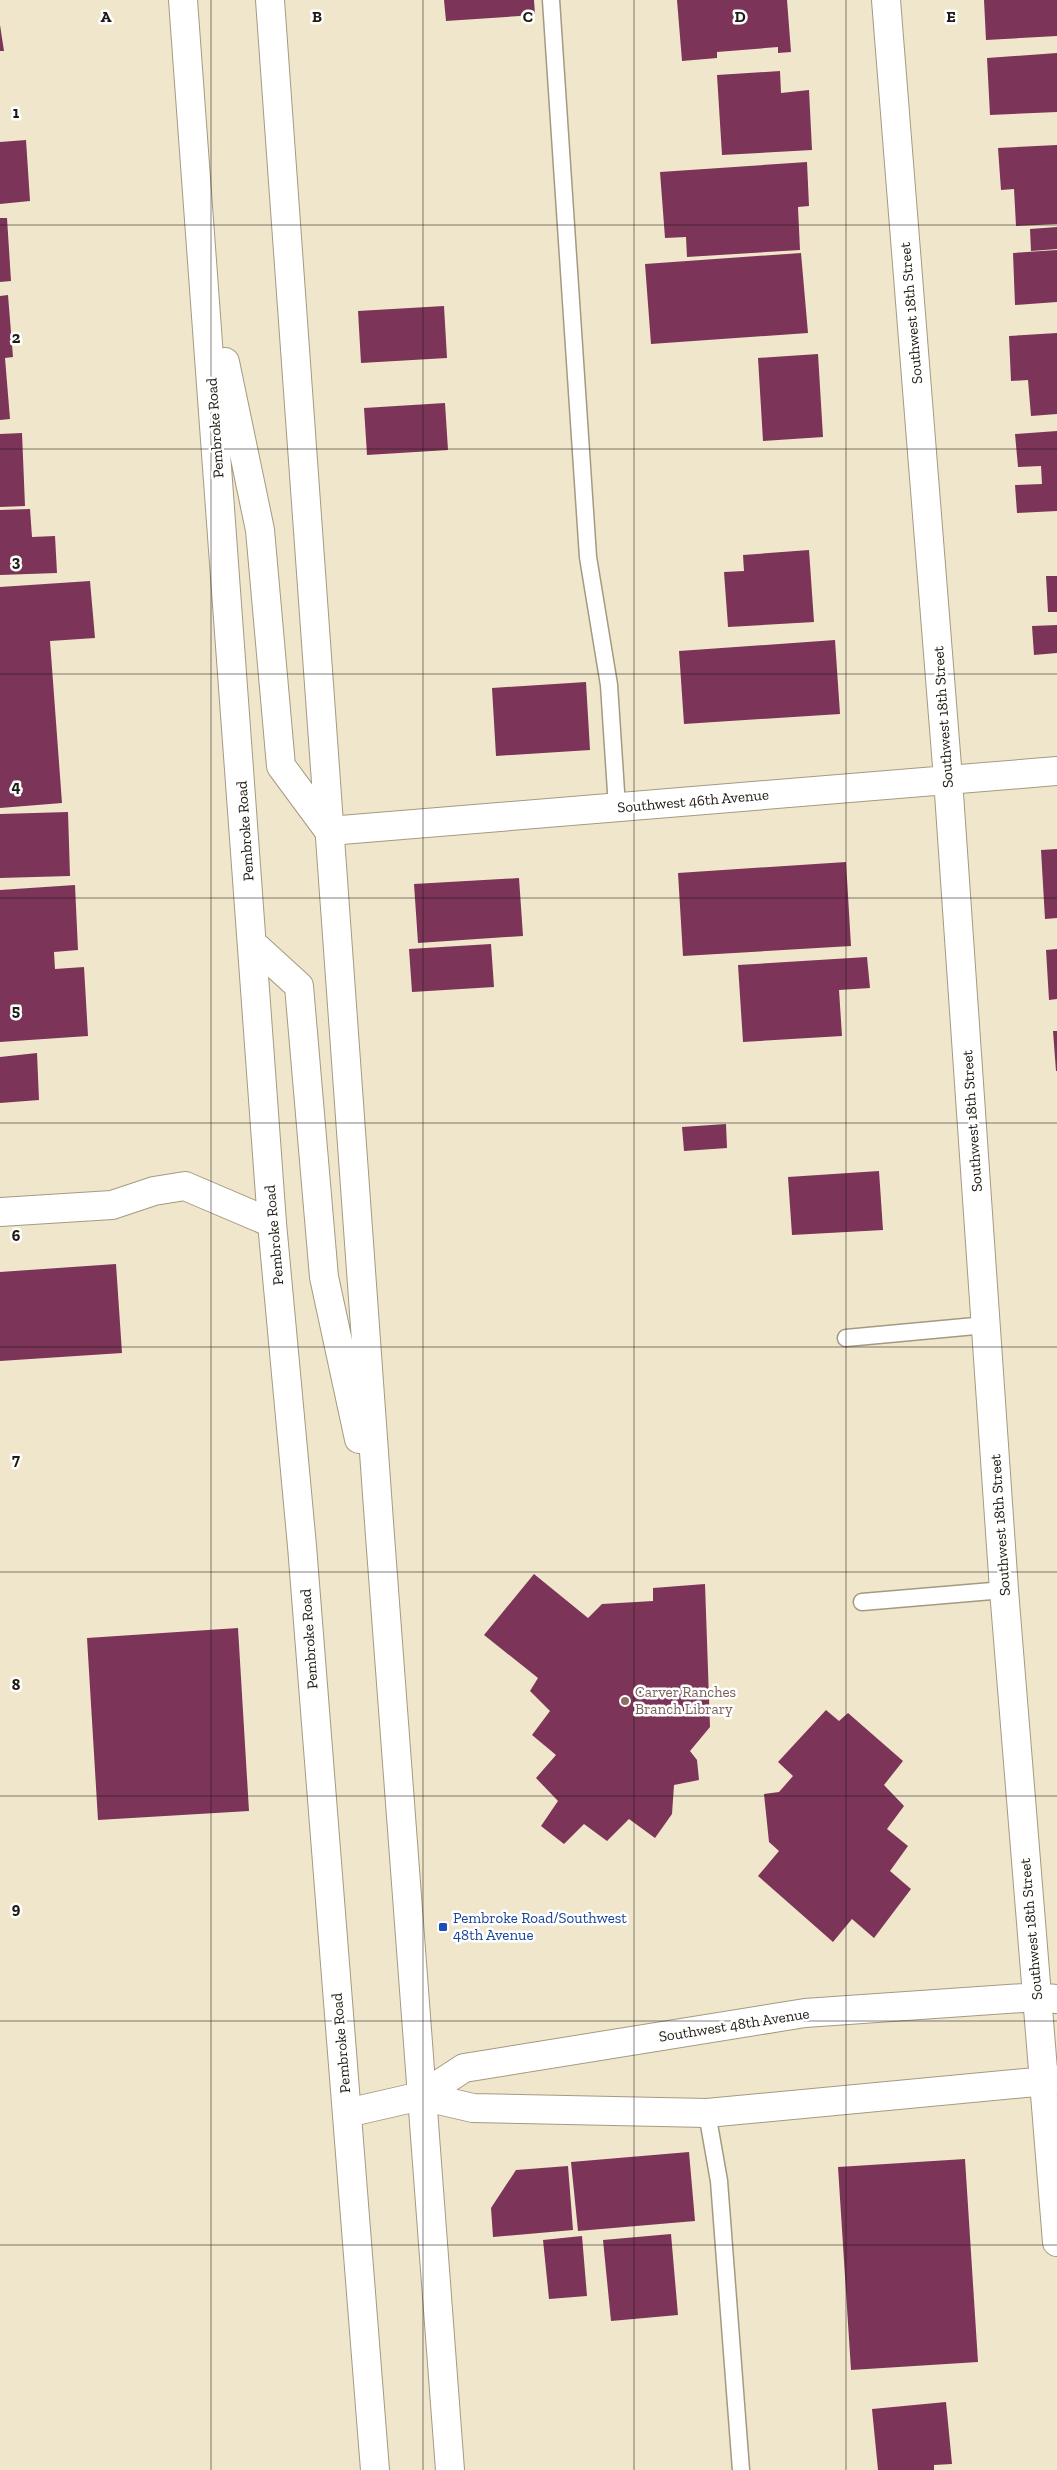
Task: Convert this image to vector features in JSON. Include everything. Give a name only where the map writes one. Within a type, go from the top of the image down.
[{"type":"main road","name":"Pembroke Road","points":[[183,0],[272,1224],[302,1546],[375,2470]]},
{"type":"main road","points":[[270,0],[380,1536],[450,2470]]},
{"type":"main road","name":"Southwest 18th Street","points":[[886,0],[948,779],[1004,1590],[1047,1998],[1057,2242]]},
{"type":"main road","points":[[202,256],[260,530],[281,766],[329,831]]},
{"type":"main road","name":"Southwest 46th Avenue","points":[[329,831],[1057,771]]},
{"type":"main road","points":[[253,944],[299,986],[324,1277],[380,1536]]},
{"type":"main road","points":[[0,1212],[112,1205],[154,1191],[185,1186],[272,1224]]},
{"type":"main road","name":"Southwest 48th Avenue","points":[[347,2113],[421,2096],[464,2068],[796,2014],[1047,1998]]},
{"type":"main road","name":"Southwest 48th Avenue","points":[[421,2096],[473,2108],[707,2113],[1051,2080]]},
{"type":"lane","points":[[551,0],[588,557],[609,685],[617,807]]},
{"type":"lane","points":[[846,1338],[986,1325]]},
{"type":"lane","points":[[862,1602],[1004,1590]]},
{"type":"lane","points":[[707,2113],[718,2182],[741,2470]]},
{"type":"building","points":[[444,0],[534,0],[535,15],[446,21]]},
{"type":"building","points":[[677,0],[787,0],[791,52],[778,53],[778,47],[717,52],[717,58],[682,61]]},
{"type":"building","points":[[984,0],[1057,0],[1057,36],[986,40]]},
{"type":"building","points":[[0,25],[4,51],[0,51]]},
{"type":"building","points":[[1057,53],[1057,112],[990,115],[987,58]]},
{"type":"building","points":[[780,71],[781,93],[809,90],[812,150],[722,155],[717,75]]},
{"type":"building","points":[[26,140],[30,201],[0,204],[0,142]]},
{"type":"building","points":[[1057,145],[1057,224],[1016,226],[1014,189],[1001,190],[998,148]]},
{"type":"building","points":[[807,162],[809,206],[798,207],[800,250],[687,257],[686,237],[665,238],[660,172]]},
{"type":"building","points":[[0,218],[7,218],[11,281],[0,282]]},
{"type":"building","points":[[1057,227],[1057,249],[1031,251],[1030,229]]},
{"type":"building","points":[[1057,250],[1057,302],[1015,305],[1013,253]]},
{"type":"building","points":[[801,253],[808,333],[651,344],[645,264]]},
{"type":"building","points":[[8,295],[13,357],[5,358],[10,419],[0,420],[0,296]]},
{"type":"building","points":[[444,306],[447,358],[361,363],[358,311]]},
{"type":"building","points":[[1057,333],[1057,414],[1031,416],[1028,380],[1011,381],[1009,336]]},
{"type":"building","points":[[818,354],[823,437],[763,441],[758,358]]},
{"type":"building","points":[[445,403],[448,450],[367,455],[364,408]]},
{"type":"building","points":[[1057,431],[1057,511],[1017,513],[1015,485],[1042,484],[1041,466],[1018,467],[1015,434]]},
{"type":"building","points":[[22,433],[25,506],[0,507],[0,434]]},
{"type":"building","points":[[30,509],[32,537],[55,536],[57,573],[0,575],[0,510]]},
{"type":"building","points":[[809,550],[814,622],[728,627],[724,572],[744,571],[743,555]]},
{"type":"building","points":[[1046,576],[1057,576],[1057,612],[1048,612]]},
{"type":"building","points":[[90,581],[95,638],[50,641],[62,803],[0,808],[0,587]]},
{"type":"building","points":[[1057,625],[1057,653],[1034,655],[1032,626]]},
{"type":"building","points":[[835,640],[840,714],[684,724],[679,651]]},
{"type":"building","points":[[586,682],[590,750],[496,756],[492,688]]},
{"type":"building","points":[[68,812],[70,876],[0,878],[0,814]]},
{"type":"building","points":[[1057,849],[1057,918],[1045,919],[1041,850]]},
{"type":"building","points":[[846,862],[851,946],[683,956],[678,873]]},
{"type":"building","points":[[519,878],[523,936],[418,943],[414,884]]},
{"type":"building","points":[[75,885],[78,950],[54,952],[55,969],[84,967],[88,1036],[0,1042],[0,890]]},
{"type":"building","points":[[491,944],[494,987],[412,992],[409,949]]},
{"type":"building","points":[[1057,949],[1057,999],[1049,1000],[1046,950]]},
{"type":"building","points":[[867,957],[870,988],[839,990],[842,1036],[743,1042],[738,965]]},
{"type":"building","points":[[1053,1031],[1057,1031],[1057,1071],[1056,1071]]},
{"type":"building","points":[[37,1053],[39,1100],[0,1103],[0,1057]]},
{"type":"building","points":[[726,1124],[727,1148],[684,1151],[682,1127]]},
{"type":"building","points":[[879,1171],[883,1230],[792,1235],[788,1177]]},
{"type":"building","points":[[116,1264],[122,1353],[0,1361],[0,1272]]},
{"type":"building","name":"Carver Ranches Branch Library","points":[[534,1574],[588,1618],[602,1604],[653,1601],[653,1588],[705,1584],[710,1727],[690,1751],[697,1760],[699,1780],[674,1785],[672,1814],[655,1838],[629,1819],[607,1841],[584,1824],[564,1844],[541,1826],[558,1801],[536,1778],[556,1755],[532,1735],[550,1711],[530,1691],[538,1678],[484,1635]]},
{"type":"building","points":[[238,1628],[249,1811],[98,1820],[87,1638]]},
{"type":"building","points":[[826,1710],[839,1721],[848,1713],[903,1761],[884,1785],[904,1806],[887,1829],[908,1846],[890,1871],[911,1889],[874,1938],[852,1919],[833,1942],[758,1876],[779,1851],[769,1842],[764,1794],[779,1792],[793,1776],[778,1762]]},
{"type":"building","points":[[689,2152],[695,2221],[578,2231],[571,2162]]},
{"type":"building","points":[[965,2159],[978,2362],[851,2370],[838,2167]]},
{"type":"building","points":[[568,2166],[573,2230],[493,2237],[491,2208],[516,2170]]},
{"type":"building","points":[[671,2234],[678,2315],[611,2321],[603,2240]]},
{"type":"building","points":[[582,2236],[587,2296],[549,2299],[543,2240]]},
{"type":"building","points":[[946,2402],[952,2464],[934,2465],[934,2470],[878,2470],[872,2409]]},
{"type":"place","name":"Carver Ranches Branch Library","points":[[625,1701]]},
{"type":"place","name":"Pembroke Road/Southwest 48th Avenue","points":[[443,1927]]}]
